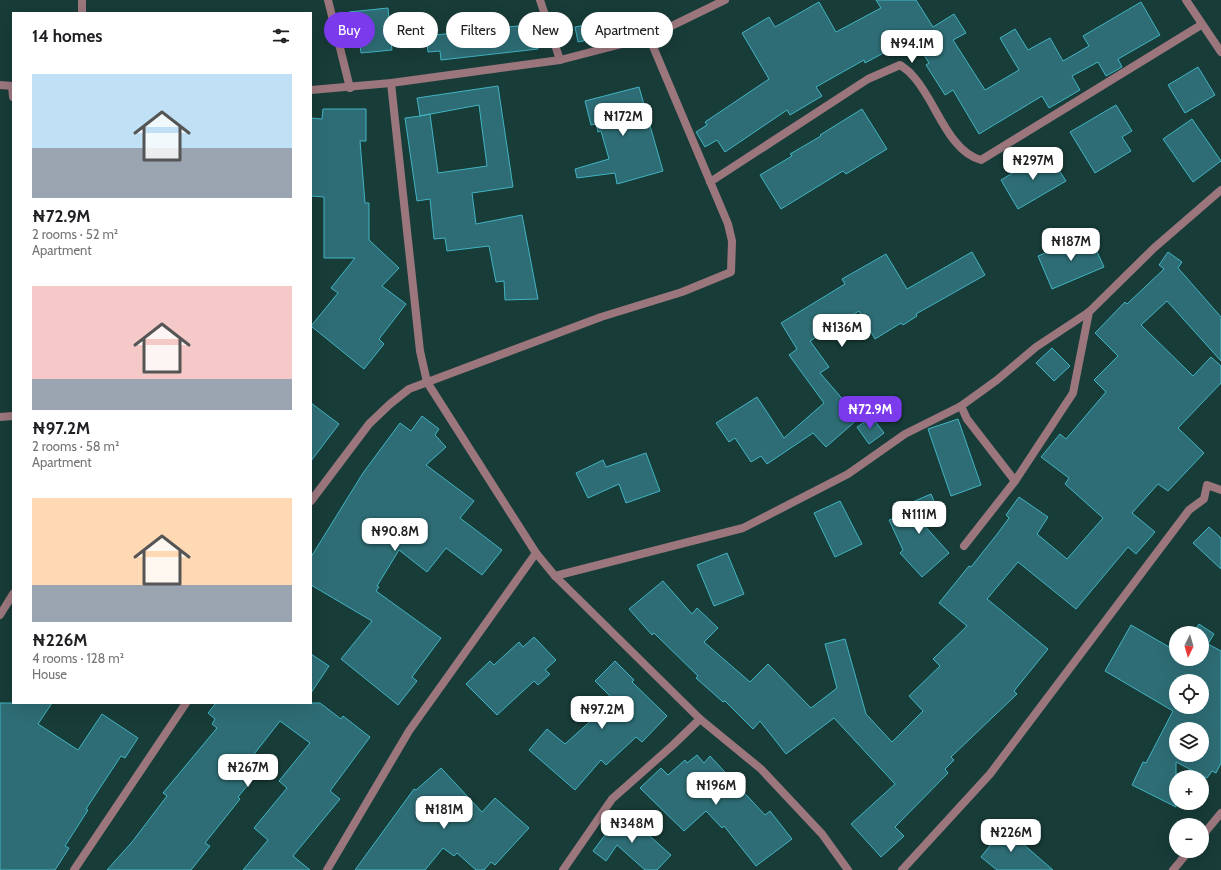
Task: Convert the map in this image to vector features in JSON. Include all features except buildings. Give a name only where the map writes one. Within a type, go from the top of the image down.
[{"type":"street","points":[[82,0],[82,12]]},
{"type":"street","points":[[328,0],[350,88]]},
{"type":"street","points":[[540,0],[560,60]]},
{"type":"street","points":[[673,26],[725,0]]},
{"type":"street","points":[[1186,0],[1201,25],[1221,52]]},
{"type":"street","points":[[710,182],[868,79],[900,65],[913,75],[957,144],[970,158],[981,160],[1201,25]]},
{"type":"street","points":[[312,90],[350,88],[560,60],[609,48]]},
{"type":"street","points":[[312,500],[369,424],[390,404],[409,390],[426,382],[601,317],[682,292],[731,272],[732,241],[728,224],[653,48]]},
{"type":"street","points":[[391,83],[420,351],[426,382],[536,553],[556,576],[700,718],[761,769],[822,834],[848,870]]},
{"type":"street","points":[[0,85],[12,86]]},
{"type":"street","points":[[556,576],[743,528],[848,474],[905,434],[961,406],[997,380],[1036,347],[1089,312],[1154,248],[1221,190]]},
{"type":"street","points":[[964,546],[1015,481],[1073,393],[1089,312]]},
{"type":"street","points":[[961,406],[967,419],[1015,481]]},
{"type":"street","points":[[0,417],[12,416]]},
{"type":"street","points":[[902,870],[990,774],[1189,510],[1204,499],[1207,485],[1221,490]]},
{"type":"street","points":[[326,870],[408,731],[536,553]]},
{"type":"street","points":[[0,615],[12,596]]},
{"type":"street","points":[[74,870],[185,704]]},
{"type":"street","points":[[563,870],[612,799],[673,745],[700,718]]},
{"type":"street","points":[[1209,828],[1221,813]]},
{"type":"street","points":[[1173,870],[1183,858]]}]
